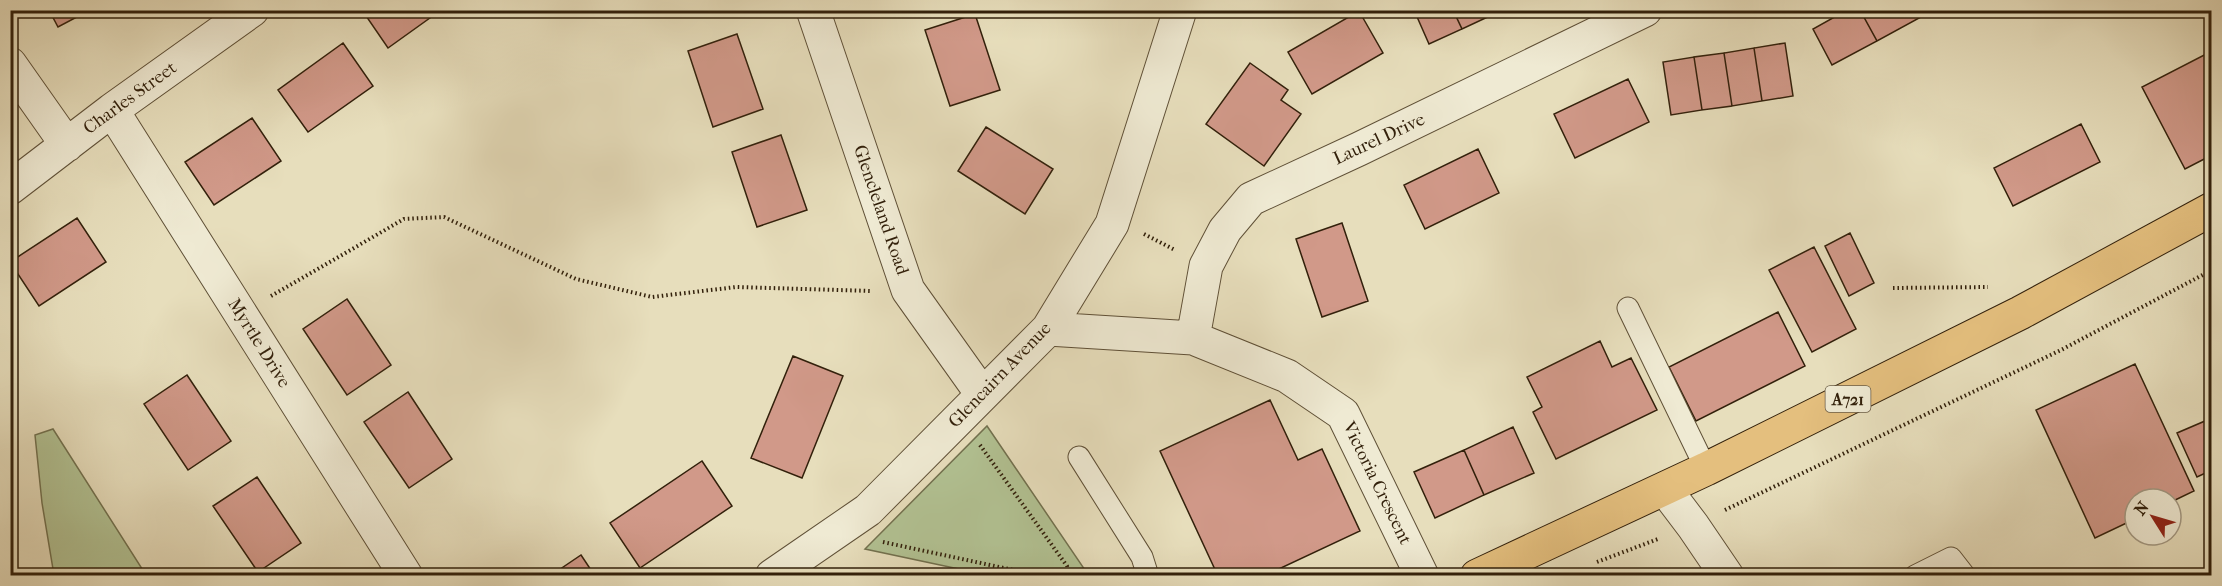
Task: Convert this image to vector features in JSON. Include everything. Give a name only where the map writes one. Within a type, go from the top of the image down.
[{"type":"main road","name":"A721","points":[[1477,576],[1706,470],[2020,313],[2211,209]]},
{"type":"street","name":"Charles Street","points":[[10,188],[112,110],[252,10]]},
{"type":"street","name":"Glencleland Road","points":[[813,10],[908,290],[971,405]]},
{"type":"street","name":"Glencairn Avenue","points":[[772,576],[867,510],[1048,329],[1112,224],[1180,10]]},
{"type":"street","name":"Laurel Drive","points":[[1193,338],[1206,266],[1225,230],[1251,199],[1645,10]]},
{"type":"street","points":[[10,64],[67,145]]},
{"type":"street","name":"Myrtle Drive","points":[[112,110],[406,576]]},
{"type":"street","name":"Victoria Crescent","points":[[1048,329],[1193,338],[1287,376],[1343,414],[1422,576]]},
{"type":"street","points":[[1665,489],[1727,576]]},
{"type":"lane","points":[[1628,308],[1706,470]]},
{"type":"lane","points":[[1079,458],[1142,557],[1148,576]]},
{"type":"lane","points":[[1915,576],[1951,558],[1965,576]]},
{"type":"path","points":[[240,314],[404,219],[444,217],[576,279],[652,297],[736,287],[908,290]]},
{"type":"path","points":[[1112,224],[1142,233],[1206,266]]},
{"type":"path","points":[[1594,563],[1693,526],[2061,350],[2211,270]]},
{"type":"path","points":[[1893,288],[1998,287],[2020,313]]},
{"type":"path","points":[[971,405],[1067,566],[1068,576]]},
{"type":"path","points":[[839,530],[868,539],[1041,576]]},
{"type":"green space","points":[[987,426],[1087,575],[987,575],[865,549]]},
{"type":"green space","points":[[53,429],[146,575],[54,575],[42,503],[35,435]]},
{"type":"building","points":[[49,10],[90,10],[58,27]]},
{"type":"building","points":[[362,10],[441,10],[388,48]]},
{"type":"building","points":[[1414,10],[1453,10],[1462,29],[1429,44]]},
{"type":"building","points":[[1453,10],[1493,10],[1494,14],[1462,29]]},
{"type":"building","points":[[1847,10],[1860,10],[1877,41],[1832,65],[1813,29]]},
{"type":"building","points":[[1860,10],[1917,10],[1921,17],[1877,41]]},
{"type":"building","points":[[1359,11],[1383,53],[1312,94],[1288,52]]},
{"type":"building","points":[[975,14],[1000,90],[950,106],[925,30]]},
{"type":"building","points":[[737,34],[763,109],[713,127],[688,51]]},
{"type":"building","points":[[343,43],[373,86],[308,132],[278,90]]},
{"type":"building","points":[[1785,43],[1793,96],[1762,101],[1754,48]]},
{"type":"building","points":[[1754,48],[1762,101],[1732,106],[1724,53]]},
{"type":"building","points":[[2212,51],[2212,155],[2185,169],[2142,87]]},
{"type":"building","points":[[1724,53],[1732,106],[1702,110],[1694,57]]},
{"type":"building","points":[[1694,57],[1702,110],[1671,115],[1663,62]]},
{"type":"building","points":[[1250,63],[1288,90],[1281,100],[1301,114],[1264,166],[1206,124]]},
{"type":"building","points":[[1628,79],[1649,122],[1575,158],[1554,114]]},
{"type":"building","points":[[252,118],[281,161],[214,205],[185,162]]},
{"type":"building","points":[[2081,124],[2100,162],[2013,206],[1994,168]]},
{"type":"building","points":[[986,127],[1053,169],[1025,214],[958,171]]},
{"type":"building","points":[[781,135],[807,210],[757,227],[732,152]]},
{"type":"building","points":[[1478,149],[1499,193],[1425,229],[1404,185]]},
{"type":"building","points":[[77,218],[106,262],[39,306],[10,262]]},
{"type":"building","points":[[1342,223],[1368,301],[1322,317],[1296,239]]},
{"type":"building","points":[[1850,233],[1874,283],[1849,296],[1825,246]]},
{"type":"building","points":[[1814,247],[1856,329],[1812,352],[1769,270]]},
{"type":"building","points":[[347,299],[391,365],[347,395],[303,329]]},
{"type":"building","points":[[1778,312],[1805,366],[1696,421],[1669,367]]},
{"type":"building","points":[[1600,341],[1612,367],[1631,358],[1657,410],[1556,459],[1533,412],[1542,407],[1527,377]]},
{"type":"building","points":[[793,356],[843,376],[802,478],[751,458]]},
{"type":"building","points":[[2135,364],[2194,491],[2183,496],[2183,487],[2123,487],[2123,525],[2095,538],[2036,410]]},
{"type":"building","points":[[187,375],[231,441],[188,470],[144,404]]},
{"type":"building","points":[[408,392],[452,459],[409,488],[364,422]]},
{"type":"building","points":[[1270,400],[1298,460],[1322,449],[1360,531],[1264,576],[1218,576],[1160,451]]},
{"type":"building","points":[[2212,418],[2212,470],[2197,477],[2177,433]]},
{"type":"building","points":[[1513,427],[1534,473],[1484,495],[1464,450]]},
{"type":"building","points":[[1464,450],[1484,495],[1435,518],[1414,472]]},
{"type":"building","points":[[702,461],[732,506],[640,568],[610,523]]},
{"type":"building","points":[[257,477],[301,543],[258,572],[213,506]]},
{"type":"building","points":[[581,555],[595,576],[550,576]]}]
